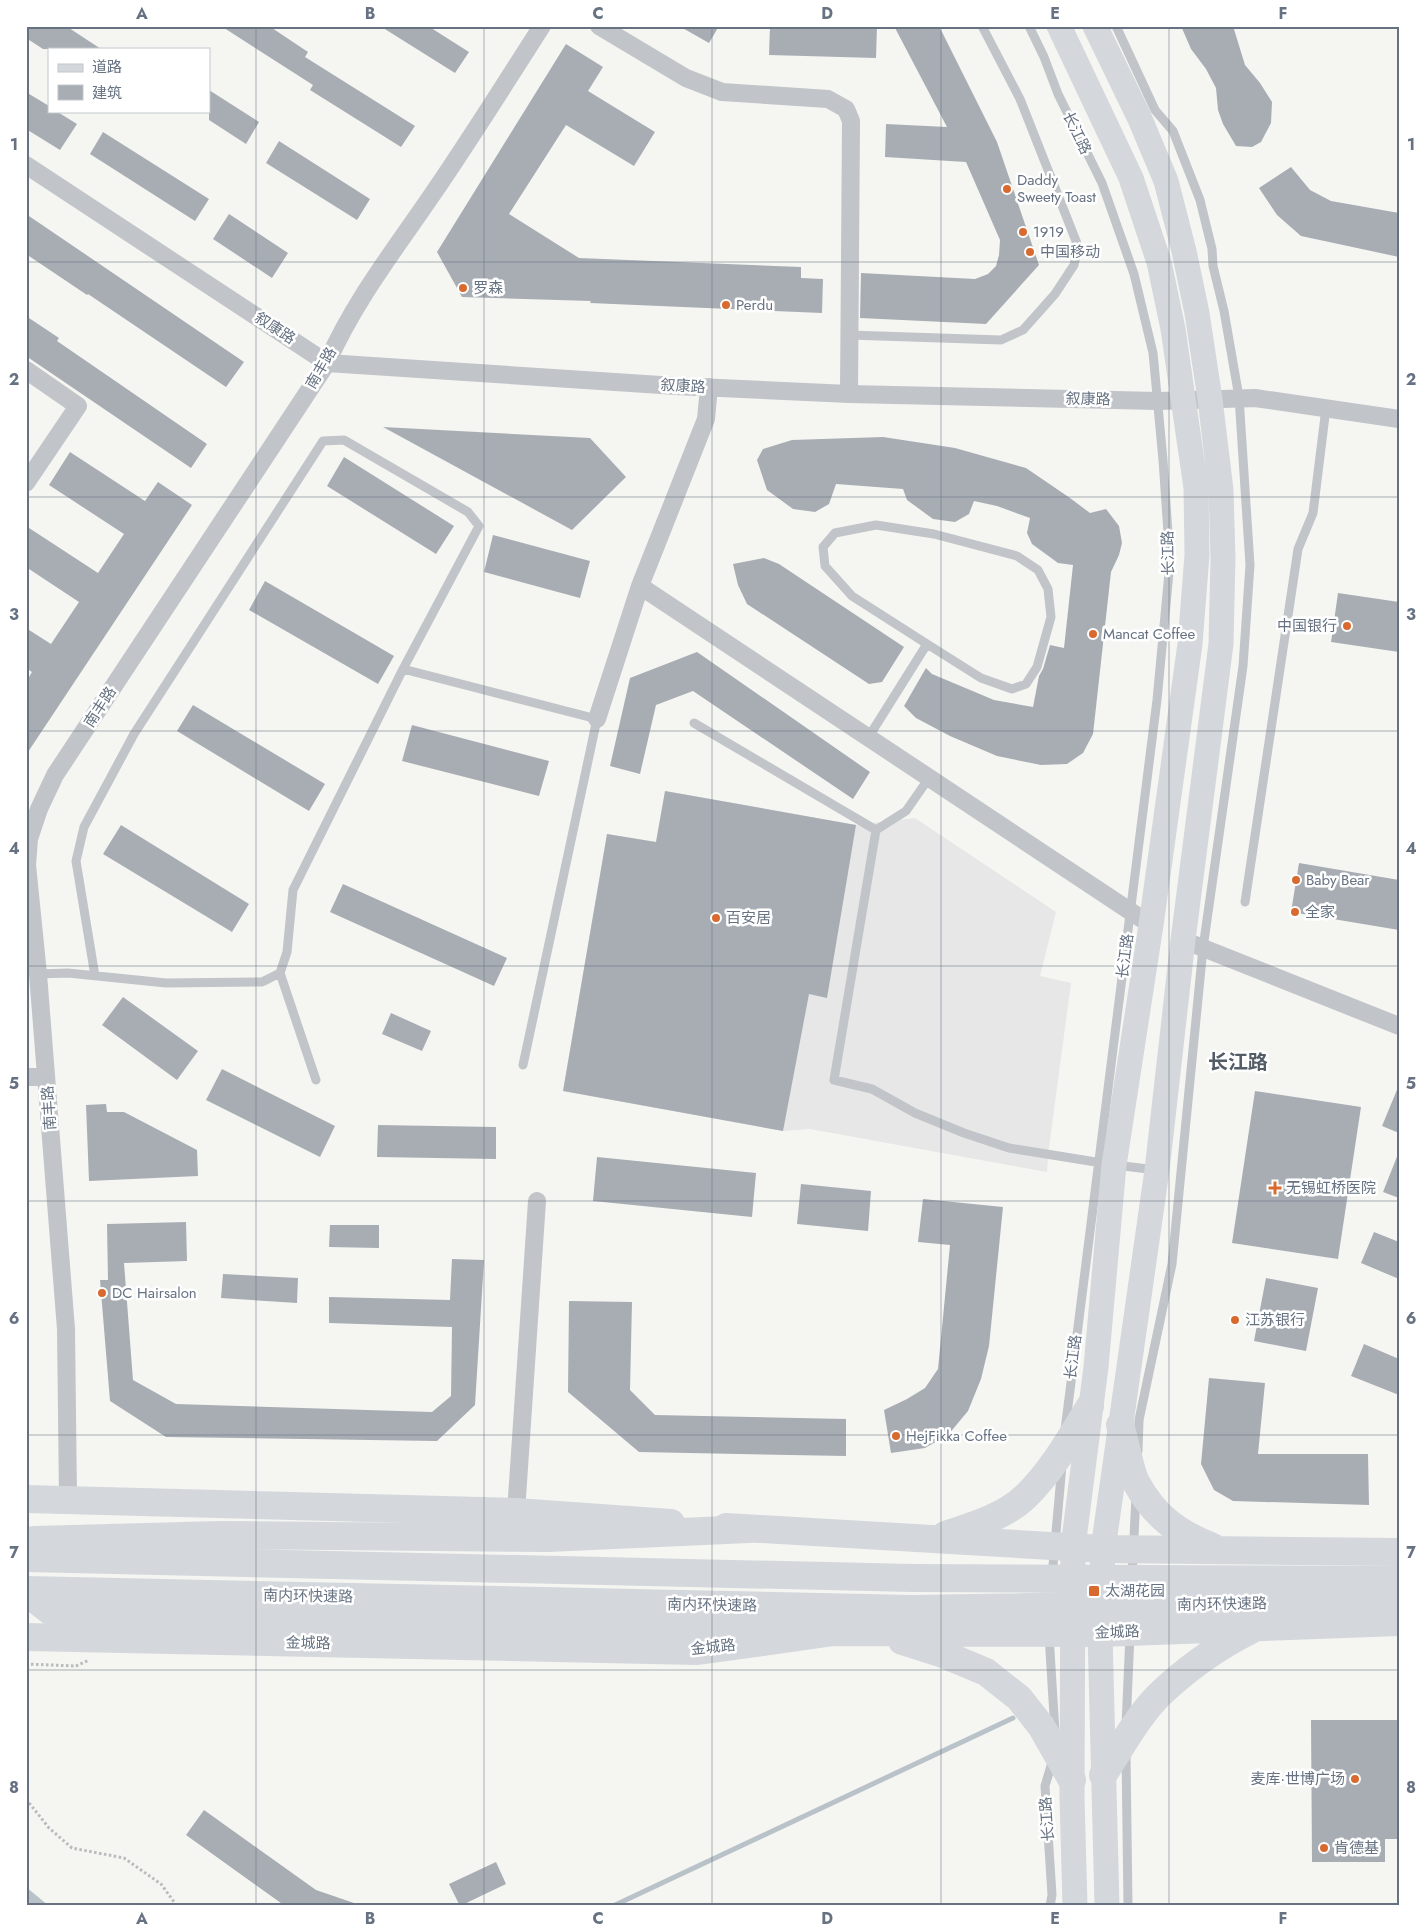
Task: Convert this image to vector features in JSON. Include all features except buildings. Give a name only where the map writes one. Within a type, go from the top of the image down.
[{"type":"main road","name":"长江路","points":[[1059,26],[1132,178],[1159,262],[1173,329],[1196,488],[1197,555],[1190,644],[1141,918],[1106,1164],[1096,1367],[1064,1547],[1055,1625],[1072,1780],[1074,1906]]},
{"type":"main road","points":[[1095,26],[1140,120],[1166,181],[1184,251],[1197,313],[1210,399],[1221,490],[1223,557],[1220,644],[1193,944],[1157,1170],[1102,1549],[1100,1633],[1106,1906]]},
{"type":"main road","points":[[931,1540],[977,1525],[1024,1498],[1064,1448],[1090,1406]]},
{"type":"main road","points":[[1120,1424],[1136,1483],[1161,1518],[1194,1540],[1222,1550]]},
{"type":"main road","points":[[26,1499],[516,1512],[749,1529],[1102,1549],[1399,1552]]},
{"type":"main road","points":[[26,1541],[221,1536],[548,1538],[749,1529]]},
{"type":"main road","name":"南内环快速路","points":[[26,1558],[903,1578],[1399,1580]]},
{"type":"main road","points":[[26,1591],[54,1614],[692,1631],[834,1632]]},
{"type":"main road","name":"南内环快速路","points":[[26,1591],[913,1609],[1399,1601]]},
{"type":"main road","name":"金城路","points":[[26,1637],[698,1650],[834,1632],[1055,1625],[1100,1633],[1131,1623],[1258,1626],[1399,1622]]},
{"type":"main road","points":[[1103,1775],[1135,1725],[1157,1697],[1221,1645],[1258,1626]]},
{"type":"main road","points":[[874,1632],[943,1654],[986,1672],[1019,1698],[1041,1726],[1072,1780]]},
{"type":"street","name":"南丰路","points":[[68,1499],[66,1329],[38,974],[27,865],[29,839],[51,784],[327,363],[338,337],[357,305],[542,26]]},
{"type":"street","points":[[599,26],[686,78],[722,92],[828,99],[846,110],[851,121],[849,394]]},
{"type":"street","name":"叙康路","points":[[26,165],[327,363],[849,394],[1158,401],[1239,397],[1399,419]]},
{"type":"street","points":[[26,370],[78,406],[26,483]]},
{"type":"street","points":[[597,719],[640,586],[706,419],[709,387]]},
{"type":"street","points":[[640,586],[1141,918]]},
{"type":"street","points":[[1193,944],[1399,1026]]},
{"type":"street","points":[[26,1078],[46,1077]]},
{"type":"street","points":[[516,1512],[537,1201]]},
{"type":"lane","points":[[849,335],[1001,340],[1024,330],[1054,294],[1074,265],[1078,246],[1020,99],[982,26]]},
{"type":"lane","name":"长江路","points":[[1029,26],[1044,57],[1058,94],[1102,183],[1134,274],[1153,353],[1170,562],[1157,700],[1141,918]]},
{"type":"lane","points":[[1116,26],[1155,110],[1172,131],[1200,200],[1224,310],[1239,397],[1250,565],[1244,666],[1193,944],[1172,1264],[1139,1420],[1131,1623],[1125,1712],[1128,1906]]},
{"type":"lane","points":[[1245,902],[1298,549],[1313,514],[1326,408]]},
{"type":"lane","points":[[94,976],[76,861],[84,827],[134,734],[322,441],[344,440],[468,512],[479,526],[403,669],[292,890],[287,952],[280,972],[316,1080]]},
{"type":"lane","points":[[876,525],[934,534],[1017,556],[1038,570],[1048,590],[1051,617],[1037,667],[1026,684],[1012,689],[981,678],[927,644],[852,596],[825,566],[823,547],[835,533],[876,525]]},
{"type":"lane","points":[[868,738],[927,644]]},
{"type":"lane","points":[[403,669],[597,719],[523,1065]]},
{"type":"lane","points":[[694,723],[876,830]]},
{"type":"lane","points":[[929,778],[906,811],[876,830],[834,1080],[872,1089],[915,1113],[964,1133],[1009,1148],[1106,1164],[1157,1170]]},
{"type":"lane","points":[[38,974],[68,974],[166,983],[262,982],[280,972]]},
{"type":"lane","name":"长江路","points":[[1050,1906],[1052,1895],[1045,1786],[1056,1752],[1055,1625],[1052,1589],[1064,1547],[1066,1412],[1106,1164]]},
{"type":"path","points":[[26,1664],[52,1665]]},
{"type":"path","points":[[26,1799],[49,1828],[72,1848],[124,1858],[161,1884],[177,1906]]},
{"type":"shaded area","points":[[665,791],[856,825],[915,818],[1056,912],[1040,976],[1071,983],[1047,1172],[810,1129],[783,1131],[563,1091],[607,834],[656,842]]},
{"type":"shaded area","points":[[26,1887],[49,1906],[26,1906]]},
{"type":"waterway","points":[[613,1906],[1013,1718]]},
{"type":"place","name":"Daddy Sweety Toast","points":[[1007,189]]},
{"type":"place","name":"1919","points":[[1023,232]]},
{"type":"place","name":"中国移动","points":[[1030,252]]},
{"type":"place","name":"罗森","points":[[463,288]]},
{"type":"place","name":"Perdu","points":[[726,305]]},
{"type":"place","name":"中国银行","points":[[1347,626]]},
{"type":"place","name":"Mancat Coffee","points":[[1093,634]]},
{"type":"place","name":"Baby Bear","points":[[1296,880]]},
{"type":"place","name":"全家","points":[[1295,912]]},
{"type":"place","name":"百安居","points":[[716,918]]},
{"type":"place","name":"无锡虹桥医院","points":[[1275,1188]]},
{"type":"place","name":"DC Hairsalon","points":[[102,1293]]},
{"type":"place","name":"江苏银行","points":[[1235,1320]]},
{"type":"place","name":"HejFikka Coffee","points":[[896,1436]]},
{"type":"place","name":"太湖花园","points":[[1094,1591]]},
{"type":"place","name":"麦库·世博广场","points":[[1355,1779]]},
{"type":"place","name":"肯德基","points":[[1324,1848]]},
{"type":"district","name":"长江路","points":[[1238,1062]]}]
